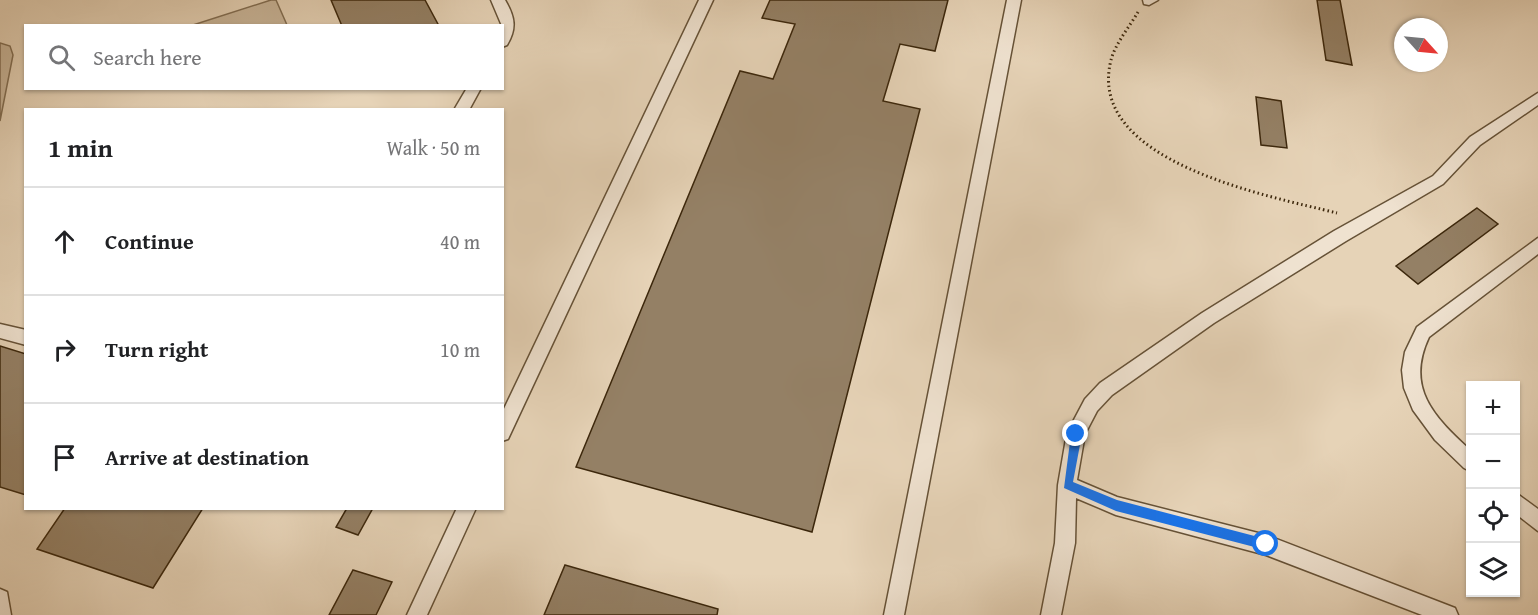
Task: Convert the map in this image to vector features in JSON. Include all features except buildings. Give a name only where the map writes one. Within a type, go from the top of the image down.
[{"type":"lane","points":[[498,0],[508,18],[509,27],[504,38]]},
{"type":"lane","points":[[504,429],[706,0]]},
{"type":"lane","points":[[894,615],[1014,0]]},
{"type":"lane","points":[[462,108],[473,90]]},
{"type":"lane","points":[[1052,615],[1065,543],[1067,485],[1076,434],[1091,405],[1106,389],[1208,318],[1438,180],[1475,141],[1538,98]]},
{"type":"lane","points":[[1466,458],[1442,435],[1421,408],[1410,378],[1412,352],[1423,332],[1538,245]]},
{"type":"lane","points":[[0,331],[24,337]]},
{"type":"lane","points":[[1067,485],[1116,506],[1266,544],[1448,615]]},
{"type":"lane","points":[[1520,506],[1538,522]]},
{"type":"lane","points":[[417,615],[466,510]]},
{"type":"lane","points":[[0,598],[2,615]]},
{"type":"path","points":[[1150,1],[1137,12],[1120,38],[1109,74],[1108,94],[1116,114],[1131,132],[1176,165],[1216,181],[1367,221]]},
{"type":"shaded area","points":[[276,0],[287,24],[196,24]]},
{"type":"shaded area","points":[[0,43],[10,46],[13,55],[0,121]]},
{"type":"route","points":[[1076,434],[1067,485],[1116,506],[1266,544]]}]
